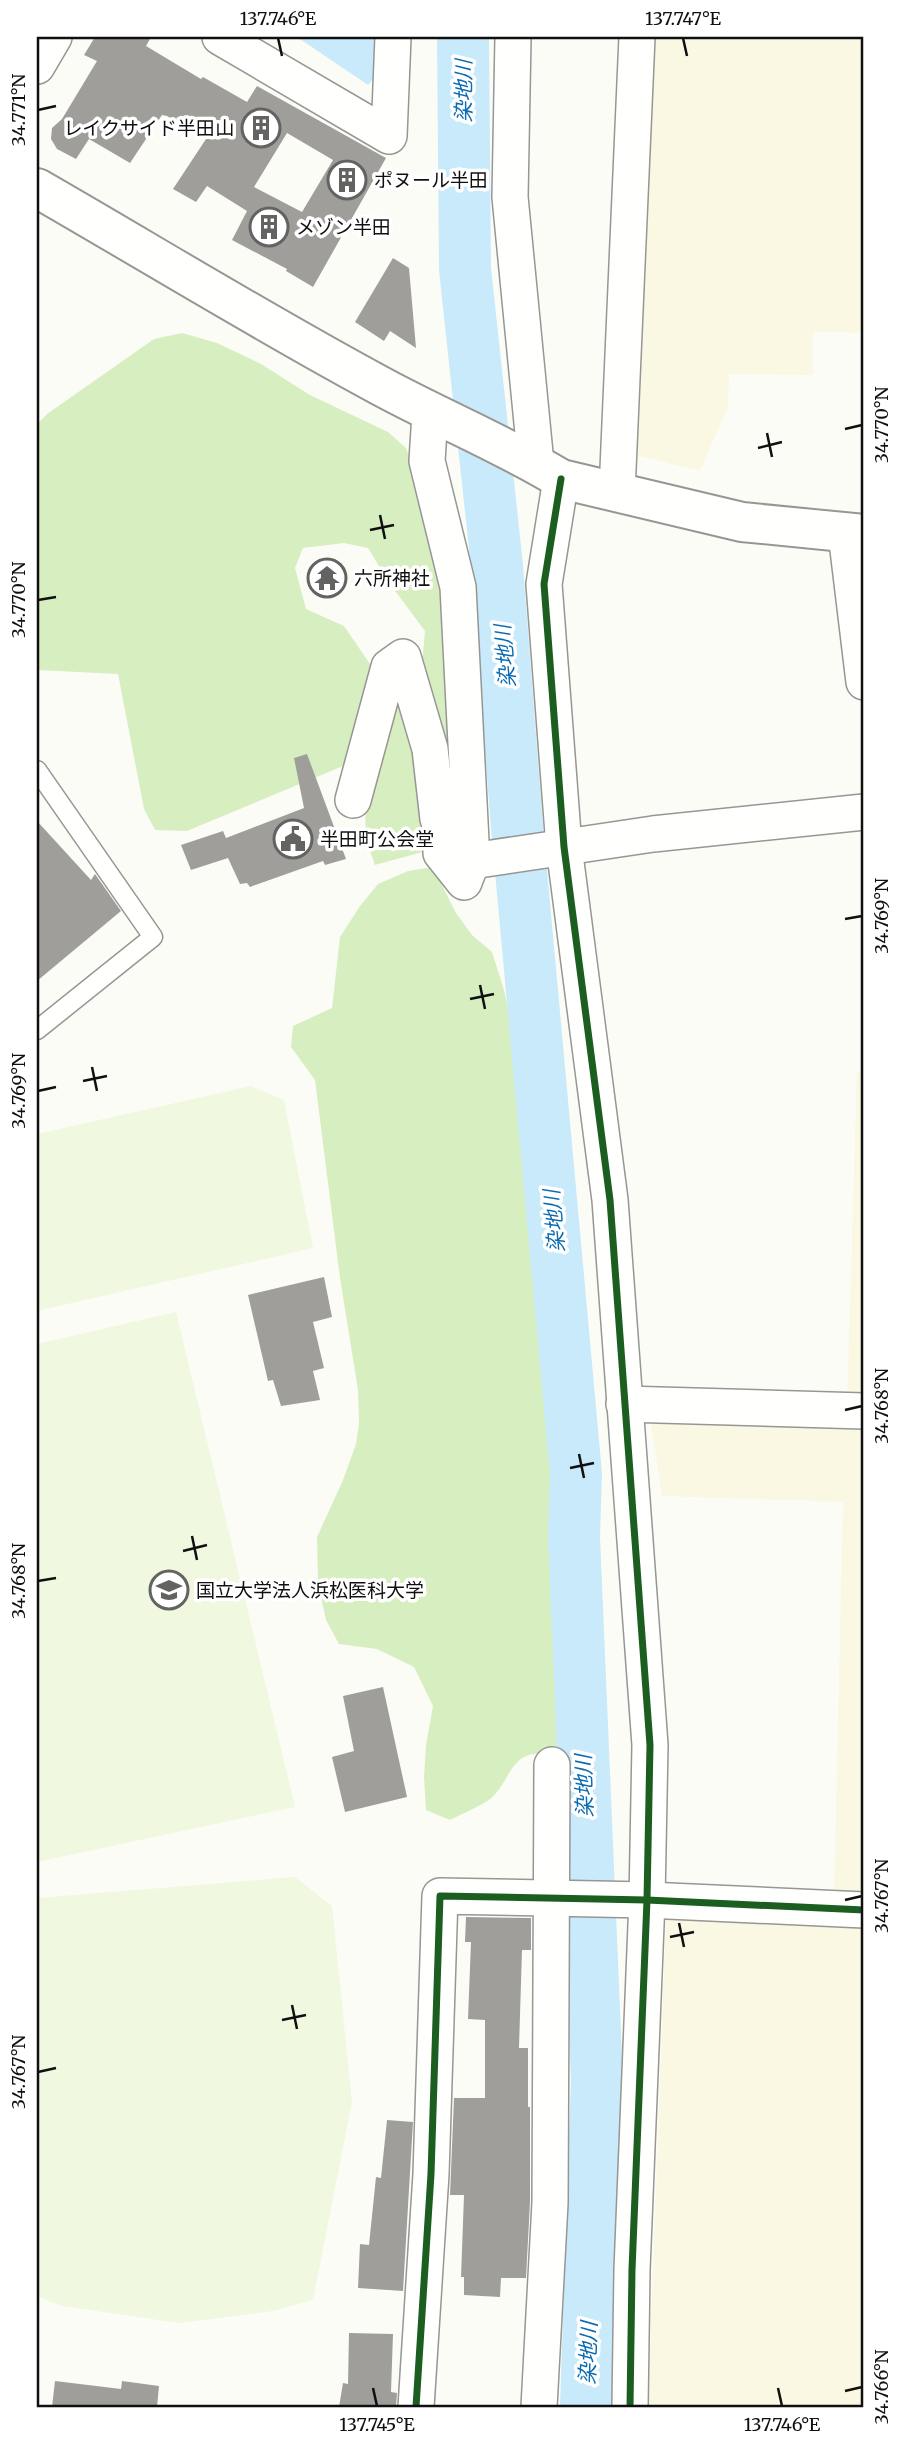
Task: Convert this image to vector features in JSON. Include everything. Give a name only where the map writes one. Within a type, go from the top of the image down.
[{"type":"street","points":[[37,66],[54,37]]},
{"type":"street","points":[[220,37],[389,136],[393,37]]},
{"type":"street","points":[[513,37],[510,197],[536,465],[559,848],[610,1200],[650,1745],[647,1900],[632,2270],[630,2407]]},
{"type":"street","points":[[617,492],[636,37]]},
{"type":"street","points":[[37,188],[316,351],[430,414],[536,465],[617,492],[742,522],[855,534],[864,682]]},
{"type":"street","points":[[430,414],[427,461],[458,587],[466,858]]},
{"type":"street","points":[[353,800],[389,667],[403,657],[430,749],[438,818],[466,858]]},
{"type":"street","points":[[466,858],[653,834],[864,812]]},
{"type":"street","points":[[624,1404],[864,1411]]},
{"type":"street","points":[[539,2407],[550,2203],[552,1765]]},
{"type":"street","points":[[416,2407],[431,2174],[440,1896],[647,1900],[864,1910]]},
{"type":"lane","points":[[37,770],[153,937],[37,1030]]},
{"type":"shaded area","points":[[650,37],[864,37],[864,333],[813,332],[813,375],[729,374],[728,407],[700,471],[635,455]]},
{"type":"shaded area","points":[[857,1072],[864,1072],[864,1402],[847,1402]]},
{"type":"shaded area","points":[[650,1418],[864,1423],[864,1895],[834,1894],[843,1502],[662,1496]]},
{"type":"shaded area","points":[[666,1917],[864,1924],[864,2407],[648,2407]]},
{"type":"green space","points":[[182,333],[217,343],[261,364],[310,395],[388,432],[406,448],[428,508],[450,585],[464,840],[422,664],[425,631],[390,584],[368,548],[344,543],[303,548],[295,568],[306,609],[344,626],[372,667],[354,744],[343,766],[187,831],[155,830],[144,809],[118,674],[37,670],[37,424],[47,414],[154,339]]},
{"type":"green space","points":[[394,674],[437,848],[375,865],[366,839],[365,811]]},
{"type":"green space","points":[[433,867],[456,913],[472,935],[492,952],[504,990],[528,1098],[548,1267],[565,1475],[561,1548],[571,1691],[571,1744],[553,1755],[528,1755],[520,1760],[490,1799],[450,1820],[426,1810],[426,1745],[433,1706],[414,1667],[377,1649],[339,1644],[326,1620],[318,1583],[317,1537],[356,1444],[359,1423],[358,1390],[340,1278],[315,1080],[291,1047],[293,1026],[332,1008],[340,937],[360,906],[378,884],[408,871]]},
{"type":"green space","points":[[251,1086],[284,1100],[313,1248],[37,1311],[37,1134]]},
{"type":"green space","points":[[176,1312],[295,1807],[37,1862],[37,1344]]},
{"type":"green space","points":[[295,1877],[332,1906],[352,2102],[313,2300],[273,2311],[179,2323],[61,2306],[37,2296],[37,1898]]},
{"type":"water","points":[[297,37],[379,37],[378,73],[368,85]]},
{"type":"building","points":[[95,37],[151,37],[146,46],[201,79],[203,77],[247,102],[257,86],[386,158],[313,287],[286,271],[287,269],[232,240],[247,211],[207,186],[196,202],[173,189],[206,139],[167,116],[162,115],[130,163],[89,139],[76,159],[57,149],[51,139],[52,128],[62,119],[97,61],[84,55]],"holes":[[[287,133],[333,160],[302,212],[254,187]]]},
{"type":"building","points":[[393,258],[409,268],[416,348],[390,331],[384,341],[355,322]]},
{"type":"building","name":"半田町公会堂","points":[[307,754],[346,859],[325,865],[323,861],[250,887],[247,883],[240,884],[228,858],[191,870],[181,845],[223,831],[226,838],[304,808],[294,758]]},
{"type":"building","points":[[37,821],[91,880],[95,874],[121,911],[37,981]]},
{"type":"building","points":[[324,1277],[332,1317],[313,1322],[324,1368],[313,1371],[320,1400],[281,1406],[273,1380],[268,1381],[248,1295]]},
{"type":"building","points":[[383,1687],[407,1797],[345,1812],[332,1757],[354,1751],[343,1696]]},
{"type":"building","points":[[466,1917],[531,1918],[531,1950],[522,1950],[519,2048],[528,2048],[530,2107],[530,2202],[526,2278],[501,2278],[500,2297],[464,2295],[464,2277],[461,2277],[464,2195],[450,2195],[454,2098],[485,2098],[485,2020],[468,2019],[471,1942],[465,1942]]},
{"type":"building","points":[[387,2120],[413,2122],[403,2291],[358,2288],[360,2244],[369,2245],[376,2177],[381,2178]]},
{"type":"building","points":[[349,2333],[393,2334],[391,2392],[397,2393],[396,2407],[339,2407],[343,2383],[348,2384]]},
{"type":"building","points":[[55,2381],[121,2389],[122,2381],[159,2386],[157,2407],[52,2407]]},
{"type":"waterway","name":"染地川","points":[[463,37],[465,269],[497,566],[517,827],[576,1474],[574,1537],[597,2080],[586,2407]]},
{"type":"cycle path","points":[[561,479],[544,584],[564,847],[610,1200],[650,1745],[647,1900],[632,2270],[630,2407]]},
{"type":"cycle path","points":[[416,2407],[431,2174],[440,1896],[647,1900],[864,1910]]},
{"type":"place","name":"レイクサイド半田山","points":[[261,128]]},
{"type":"place","name":"ポヌール半田","points":[[347,180]]},
{"type":"place","name":"メゾン半田","points":[[269,227]]},
{"type":"place","name":"六所神社","points":[[327,578]]},
{"type":"place","name":"半田町公会堂","points":[[293,839]]},
{"type":"place","name":"国立大学法人浜松医科大学","points":[[169,1590]]}]
